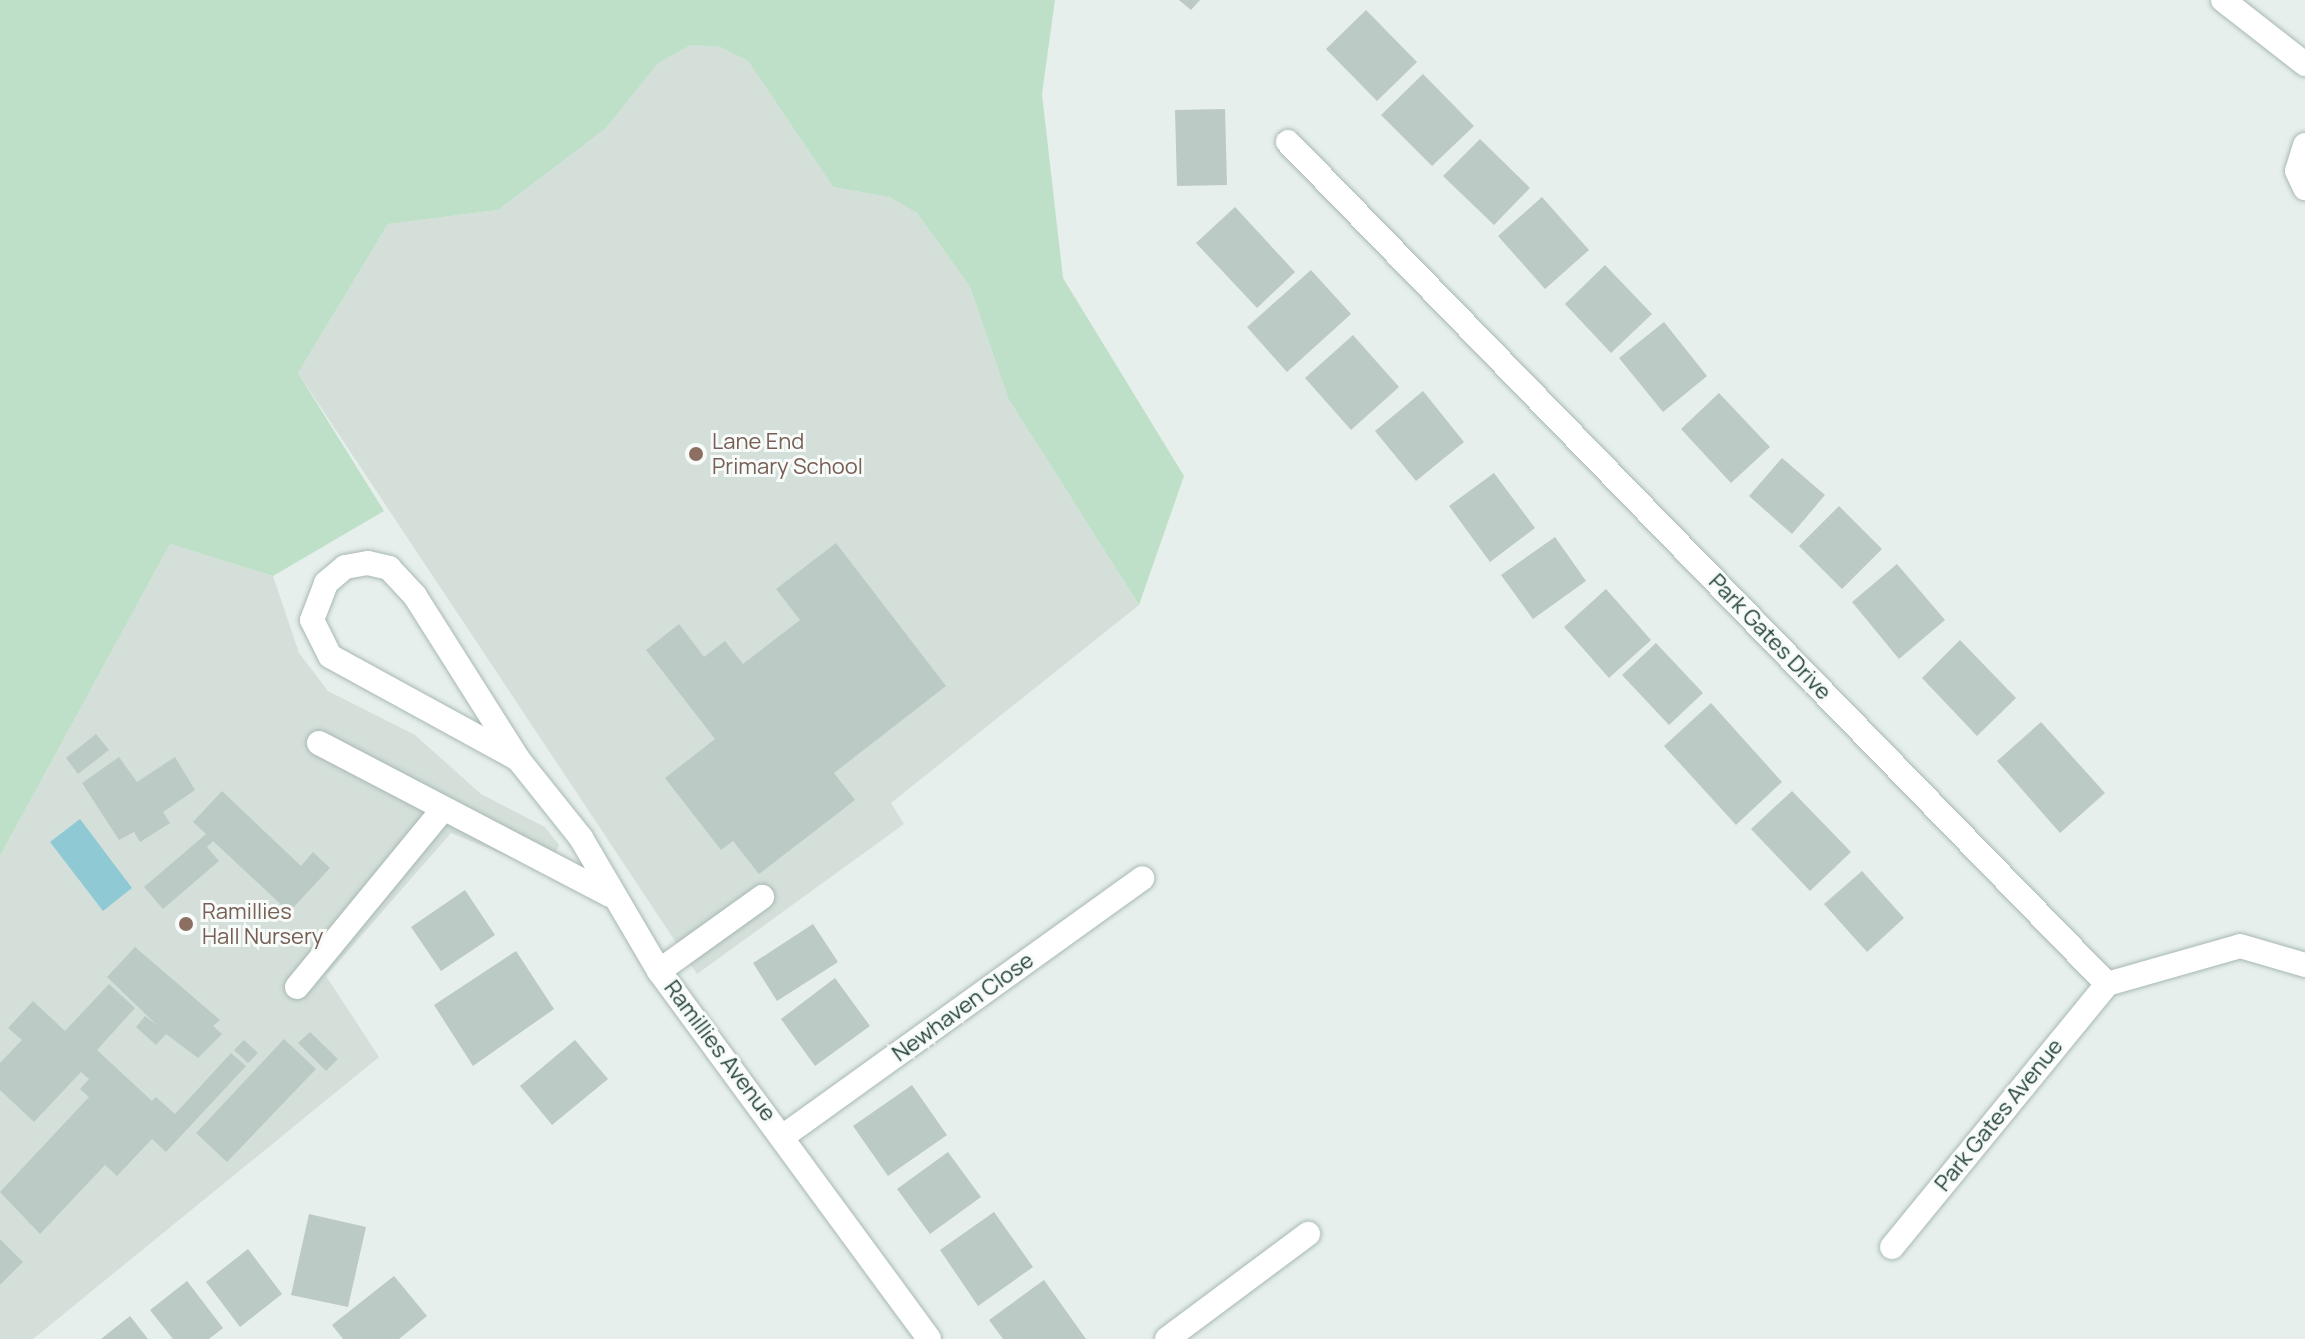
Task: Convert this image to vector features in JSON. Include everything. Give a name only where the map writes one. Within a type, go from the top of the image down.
[{"type":"street","points":[[2223,0],[2305,64]]},
{"type":"street","name":"Park Gates Drive","points":[[1288,142],[2107,984]]},
{"type":"street","points":[[2305,145],[2297,171],[2305,188]]},
{"type":"street","name":"Ramillies Avenue","points":[[518,759],[330,656],[312,620],[326,583],[357,564],[389,568],[415,596],[518,759],[581,838],[612,896],[659,971],[785,1135],[929,1339]]},
{"type":"street","points":[[319,743],[441,812],[553,859],[612,896]]},
{"type":"street","points":[[297,987],[441,812]]},
{"type":"street","name":"Newhaven Close","points":[[785,1135],[1142,878]]},
{"type":"street","points":[[659,971],[762,897]]},
{"type":"street","points":[[2107,984],[2240,946],[2305,965]]},
{"type":"street","name":"Park Gates Avenue","points":[[1892,1247],[2107,984]]},
{"type":"street","points":[[1167,1339],[1308,1234]]},
{"type":"shaded area","name":"Lane End Primary School","points":[[691,45],[720,47],[748,61],[833,187],[889,197],[917,213],[970,287],[1008,398],[1139,605],[891,803],[904,824],[697,974],[298,373],[388,224],[498,210],[605,129],[657,63]]},
{"type":"shaded area","name":"Ramillies Hall Nursery","points":[[170,544],[273,576],[299,653],[328,691],[415,735],[481,794],[545,827],[559,845],[547,872],[451,833],[326,976],[379,1057],[33,1339],[0,1339],[0,856]]},
{"type":"green space","points":[[0,0],[1055,0],[1042,94],[1063,278],[1184,476],[1139,605],[1008,398],[970,287],[917,213],[889,197],[833,187],[748,61],[720,47],[691,45],[658,63],[605,129],[498,210],[388,224],[298,373],[384,511],[273,576],[170,544],[0,856]]},
{"type":"water","points":[[80,819],[132,888],[103,911],[50,842]]},
{"type":"building","points":[[1179,0],[1200,0],[1191,10]]},
{"type":"building","points":[[1366,10],[1417,62],[1377,101],[1326,49]]},
{"type":"building","points":[[1423,74],[1474,126],[1432,166],[1381,115]]},
{"type":"building","points":[[1225,109],[1227,185],[1177,186],[1175,110]]},
{"type":"building","points":[[1480,139],[1530,188],[1494,225],[1443,176]]},
{"type":"building","points":[[1542,197],[1589,250],[1545,289],[1498,236]]},
{"type":"building","points":[[1235,207],[1295,272],[1257,308],[1196,243]]},
{"type":"building","points":[[1605,265],[1652,314],[1611,353],[1565,304]]},
{"type":"building","points":[[1311,270],[1351,314],[1287,372],[1247,327]]},
{"type":"building","points":[[1664,322],[1707,376],[1663,412],[1619,358]]},
{"type":"building","points":[[1353,335],[1399,387],[1351,430],[1305,378]]},
{"type":"building","points":[[1423,391],[1464,442],[1416,481],[1375,431]]},
{"type":"building","points":[[1719,393],[1770,447],[1731,483],[1681,429]]},
{"type":"building","points":[[1782,458],[1825,495],[1792,534],[1749,496]]},
{"type":"building","points":[[1494,473],[1535,528],[1490,562],[1449,506]]},
{"type":"building","points":[[1839,506],[1882,549],[1842,589],[1799,546]]},
{"type":"building","points":[[1555,537],[1586,581],[1533,619],[1501,575]]},
{"type":"building","name":"Lane End Primary School","points":[[836,543],[946,686],[834,773],[855,800],[759,874],[733,841],[721,850],[665,778],[715,739],[646,650],[679,624],[704,657],[725,641],[743,664],[800,620],[776,589]]},
{"type":"building","points":[[1897,564],[1945,620],[1899,659],[1852,602]]},
{"type":"building","points":[[1606,589],[1651,640],[1609,678],[1564,627]]},
{"type":"building","points":[[1960,640],[2016,698],[1977,736],[1922,678]]},
{"type":"building","points":[[1656,643],[1703,693],[1669,725],[1622,675]]},
{"type":"building","points":[[1711,703],[1782,782],[1736,825],[1664,746]]},
{"type":"building","points":[[2041,722],[2105,793],[2060,833],[1997,761]]},
{"type":"building","points":[[96,734],[109,750],[78,774],[66,758]]},
{"type":"building","points":[[119,757],[137,782],[175,757],[195,790],[163,812],[170,823],[140,842],[134,832],[119,840],[82,783]]},
{"type":"building","points":[[222,791],[301,866],[313,852],[330,868],[289,912],[213,841],[207,847],[219,861],[163,909],[144,887],[206,834],[193,822]]},
{"type":"building","points":[[1792,791],[1851,852],[1810,891],[1751,829]]},
{"type":"building","points":[[1862,871],[1904,918],[1867,952],[1824,904]]},
{"type":"building","points":[[465,890],[495,935],[441,971],[411,927]]},
{"type":"building","points":[[813,924],[838,962],[777,1001],[753,963]]},
{"type":"building","points":[[135,947],[220,1020],[213,1026],[222,1034],[198,1058],[166,1034],[156,1045],[136,1027],[145,1016],[158,1026],[107,977]]},
{"type":"building","points":[[516,951],[554,1009],[473,1066],[434,1005]]},
{"type":"building","points":[[835,978],[870,1026],[815,1066],[781,1019]]},
{"type":"building","points":[[109,984],[135,1008],[97,1050],[152,1101],[156,1097],[175,1114],[231,1053],[246,1066],[166,1152],[152,1139],[117,1176],[105,1165],[40,1234],[0,1192],[89,1097],[80,1089],[89,1079],[81,1072],[34,1122],[0,1090],[0,1063],[22,1040],[8,1028],[33,1001],[65,1031]]},
{"type":"building","points":[[310,1032],[338,1059],[326,1071],[298,1043]]},
{"type":"building","points":[[284,1039],[316,1069],[227,1162],[196,1133]]},
{"type":"building","points":[[244,1040],[258,1053],[248,1063],[234,1050]]},
{"type":"building","points":[[575,1040],[608,1079],[552,1125],[520,1086]]},
{"type":"building","points":[[912,1085],[947,1135],[888,1176],[853,1126]]},
{"type":"building","points":[[948,1152],[981,1197],[930,1234],[897,1189]]},
{"type":"building","points":[[994,1212],[1033,1267],[978,1306],[940,1250]]},
{"type":"building","points":[[309,1214],[366,1227],[348,1307],[291,1295]]},
{"type":"building","points":[[0,1239],[23,1262],[0,1285]]},
{"type":"building","points":[[248,1249],[282,1294],[240,1327],[206,1282]]},
{"type":"building","points":[[394,1276],[427,1316],[399,1339],[343,1339],[332,1325]]},
{"type":"building","points":[[1044,1280],[1086,1339],[1003,1339],[989,1320]]},
{"type":"building","points":[[187,1281],[223,1328],[209,1339],[173,1339],[150,1310]]},
{"type":"building","points":[[130,1316],[148,1339],[101,1339]]},
{"type":"place","name":"Lane End Primary School","points":[[696,454]]},
{"type":"place","name":"Ramillies Hall Nursery","points":[[186,924]]}]
